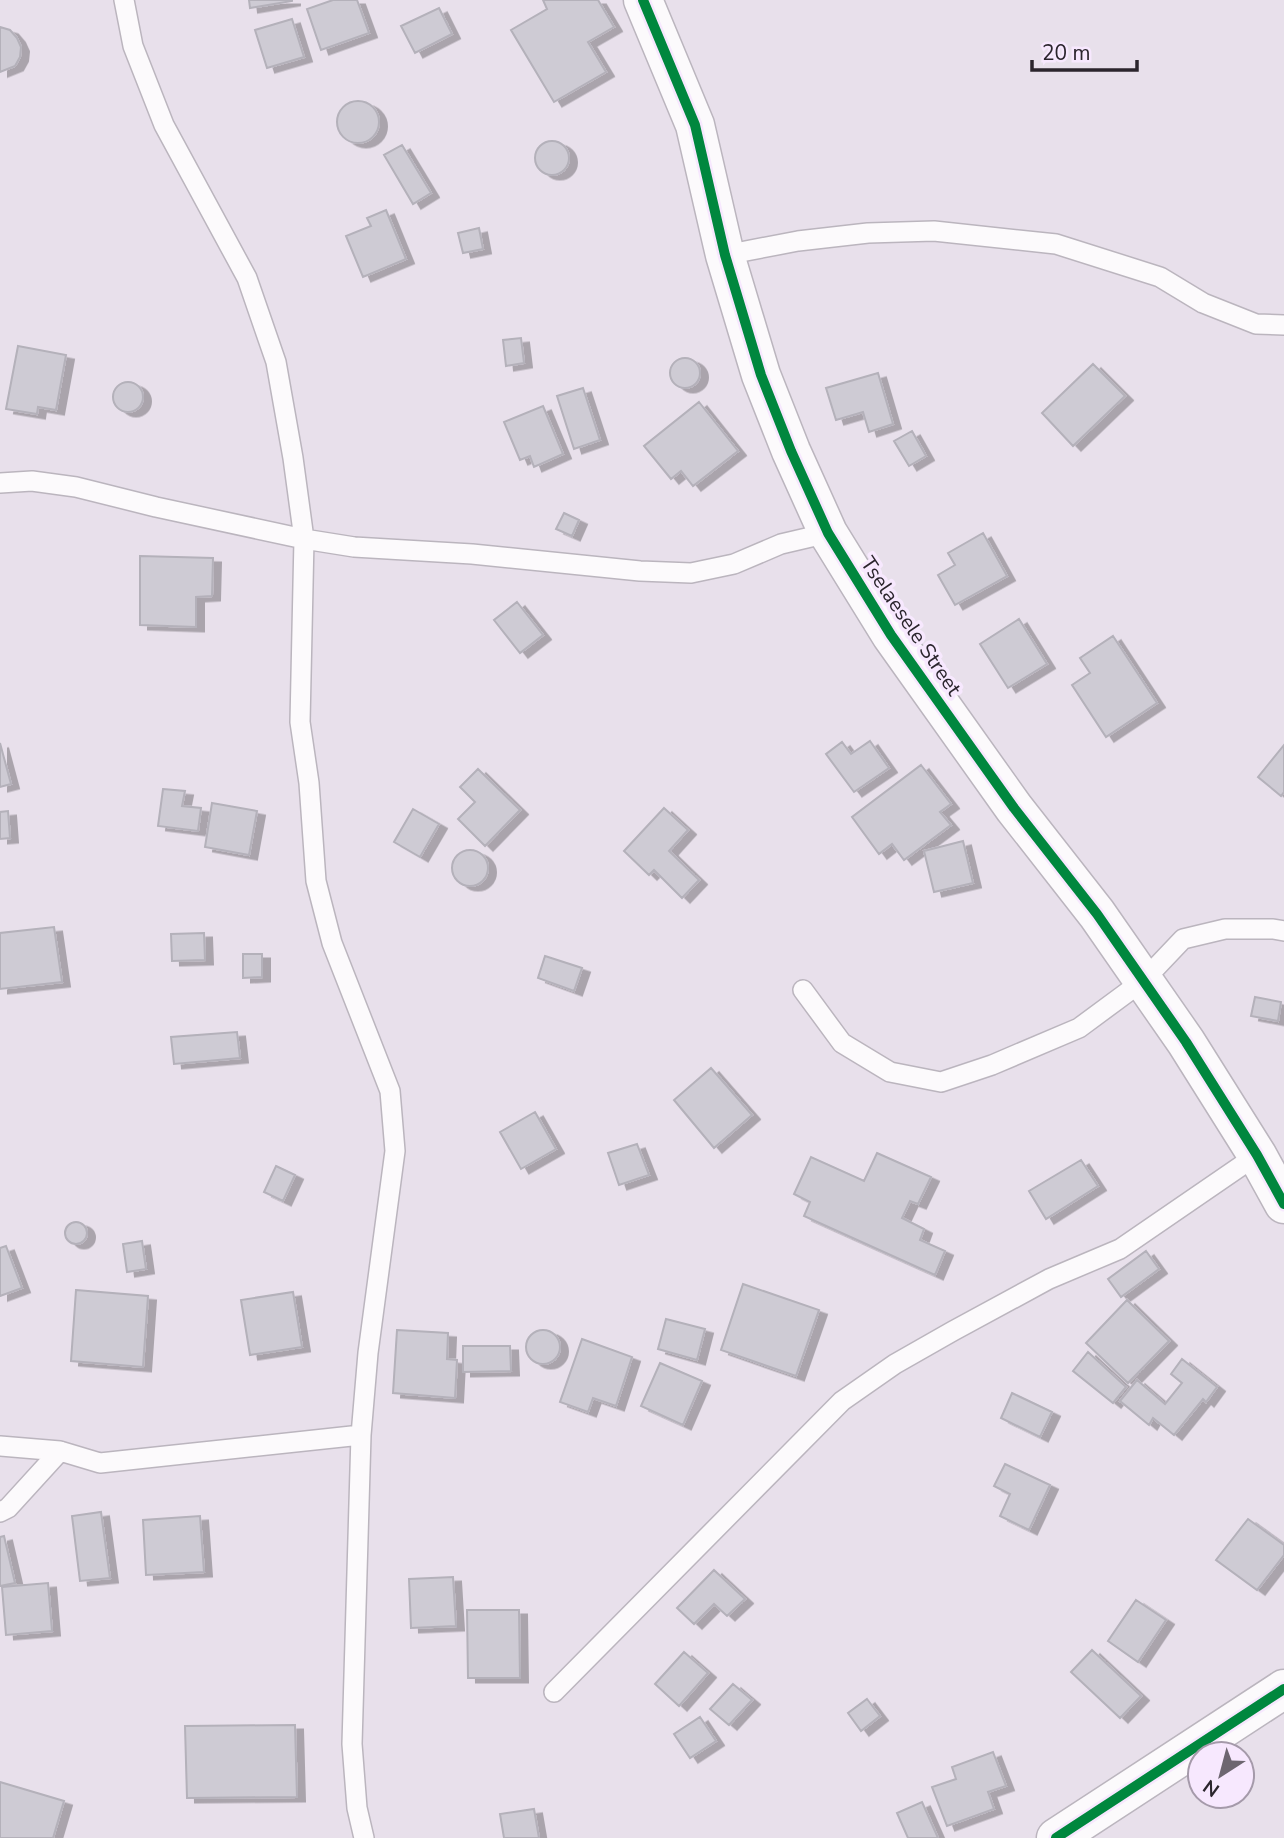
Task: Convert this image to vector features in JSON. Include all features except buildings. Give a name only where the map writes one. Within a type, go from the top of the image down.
[{"type":"street","name":"Tselaesele Street","points":[[643,0],[695,125],[726,255],[761,375],[828,533],[898,646],[1014,808],[1097,914],[1186,1041],[1257,1155],[1284,1205]]},
{"type":"street","points":[[1056,1838],[1284,1689]]},
{"type":"lane","points":[[124,0],[134,46],[164,125],[247,278],[276,362],[304,539],[300,722],[310,783],[316,881],[332,943],[390,1091],[395,1152],[368,1353],[361,1435],[352,1744],[357,1808],[364,1838]]},
{"type":"lane","points":[[726,255],[798,241],[868,233],[921,231],[1056,244],[1108,258],[1160,277],[1203,303],[1256,324],[1284,325]]},
{"type":"lane","points":[[0,483],[32,481],[76,487],[304,539],[354,547],[472,554],[640,571],[691,573],[734,564],[781,544],[828,533]]},
{"type":"lane","points":[[803,990],[842,1043],[890,1072],[941,1082],[992,1065],[1079,1028],[1144,981],[1183,939],[1226,929],[1273,929],[1284,932]]},
{"type":"lane","points":[[554,1692],[842,1401],[895,1364],[953,1331],[1049,1279],[1120,1249],[1257,1155]]},
{"type":"lane","points":[[0,1446],[60,1451],[100,1463],[361,1435]]},
{"type":"lane","points":[[0,1511],[8,1508],[60,1451]]},
{"type":"cycle path","points":[[643,0],[695,125],[725,255],[761,375],[828,533],[891,635],[1014,808],[1097,914],[1186,1042],[1257,1155],[1284,1204]]},
{"type":"cycle path","points":[[1056,1838],[1284,1689]]}]
